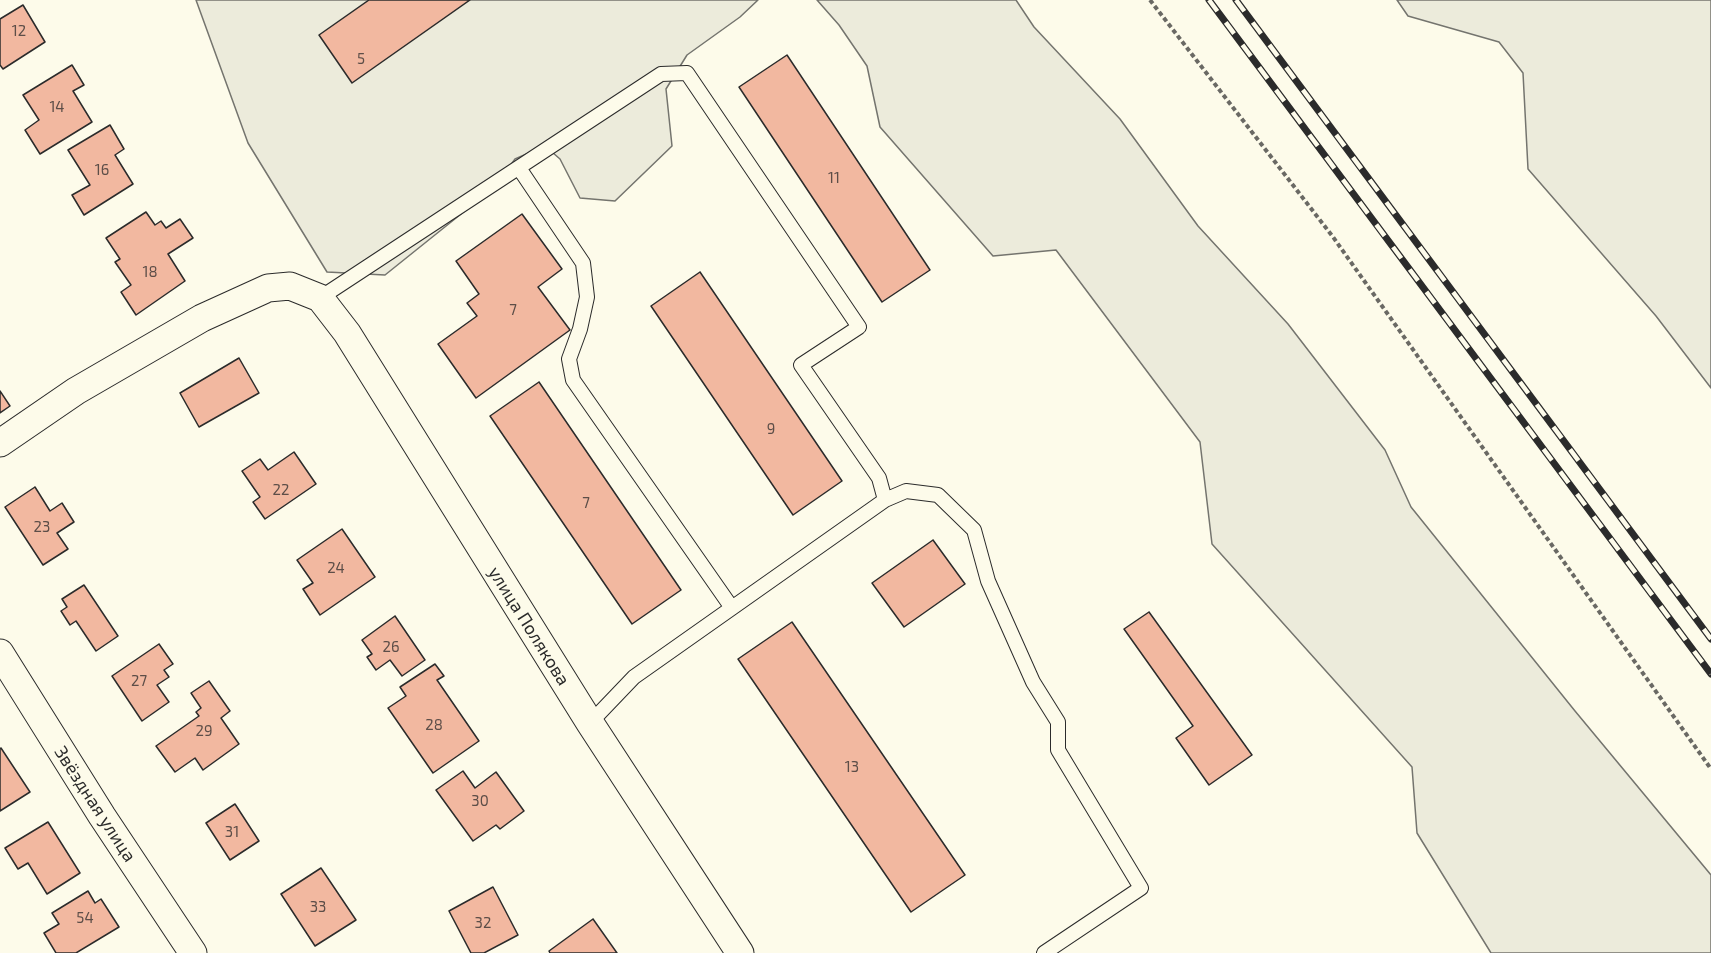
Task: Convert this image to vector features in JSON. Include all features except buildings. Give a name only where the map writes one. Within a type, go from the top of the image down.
[{"type":"street","points":[[0,443],[76,391],[173,334],[268,288],[290,286],[320,298]]},
{"type":"street","name":"улица Полякова","points":[[320,298],[347,333],[590,723],[740,953]]},
{"type":"street","name":"Звёздная улица","points":[[0,653],[102,816],[194,953]]},
{"type":"lane","points":[[320,298],[661,74],[687,74],[859,327],[801,365],[879,478],[885,500]]},
{"type":"lane","points":[[519,168],[583,262],[588,297],[569,359],[573,380],[732,608]]},
{"type":"lane","points":[[590,723],[633,677],[885,500],[906,490],[938,495],[974,530],[988,581],[1033,682],[1058,722],[1058,750],[1141,888],[1044,953]]},
{"type":"path","points":[[1150,0],[1333,237],[1711,769]]},
{"type":"shaded area","points":[[196,0],[758,0],[740,17],[687,55],[666,89],[672,146],[615,201],[580,198],[560,159],[545,146],[515,159],[496,186],[385,275],[327,272],[248,143]]},
{"type":"shaded area","points":[[817,0],[1016,0],[1034,27],[1120,119],[1198,226],[1288,324],[1385,450],[1411,507],[1711,875],[1711,953],[1491,953],[1417,833],[1412,767],[1212,544],[1200,442],[1056,250],[993,256],[880,127],[867,66],[839,25]]},
{"type":"shaded area","points":[[1397,0],[1711,0],[1711,388],[1656,316],[1528,169],[1523,73],[1499,42],[1408,16]]},
{"type":"railway","points":[[1209,0],[1711,674]]},
{"type":"railway","points":[[1236,0],[1711,639]]}]
